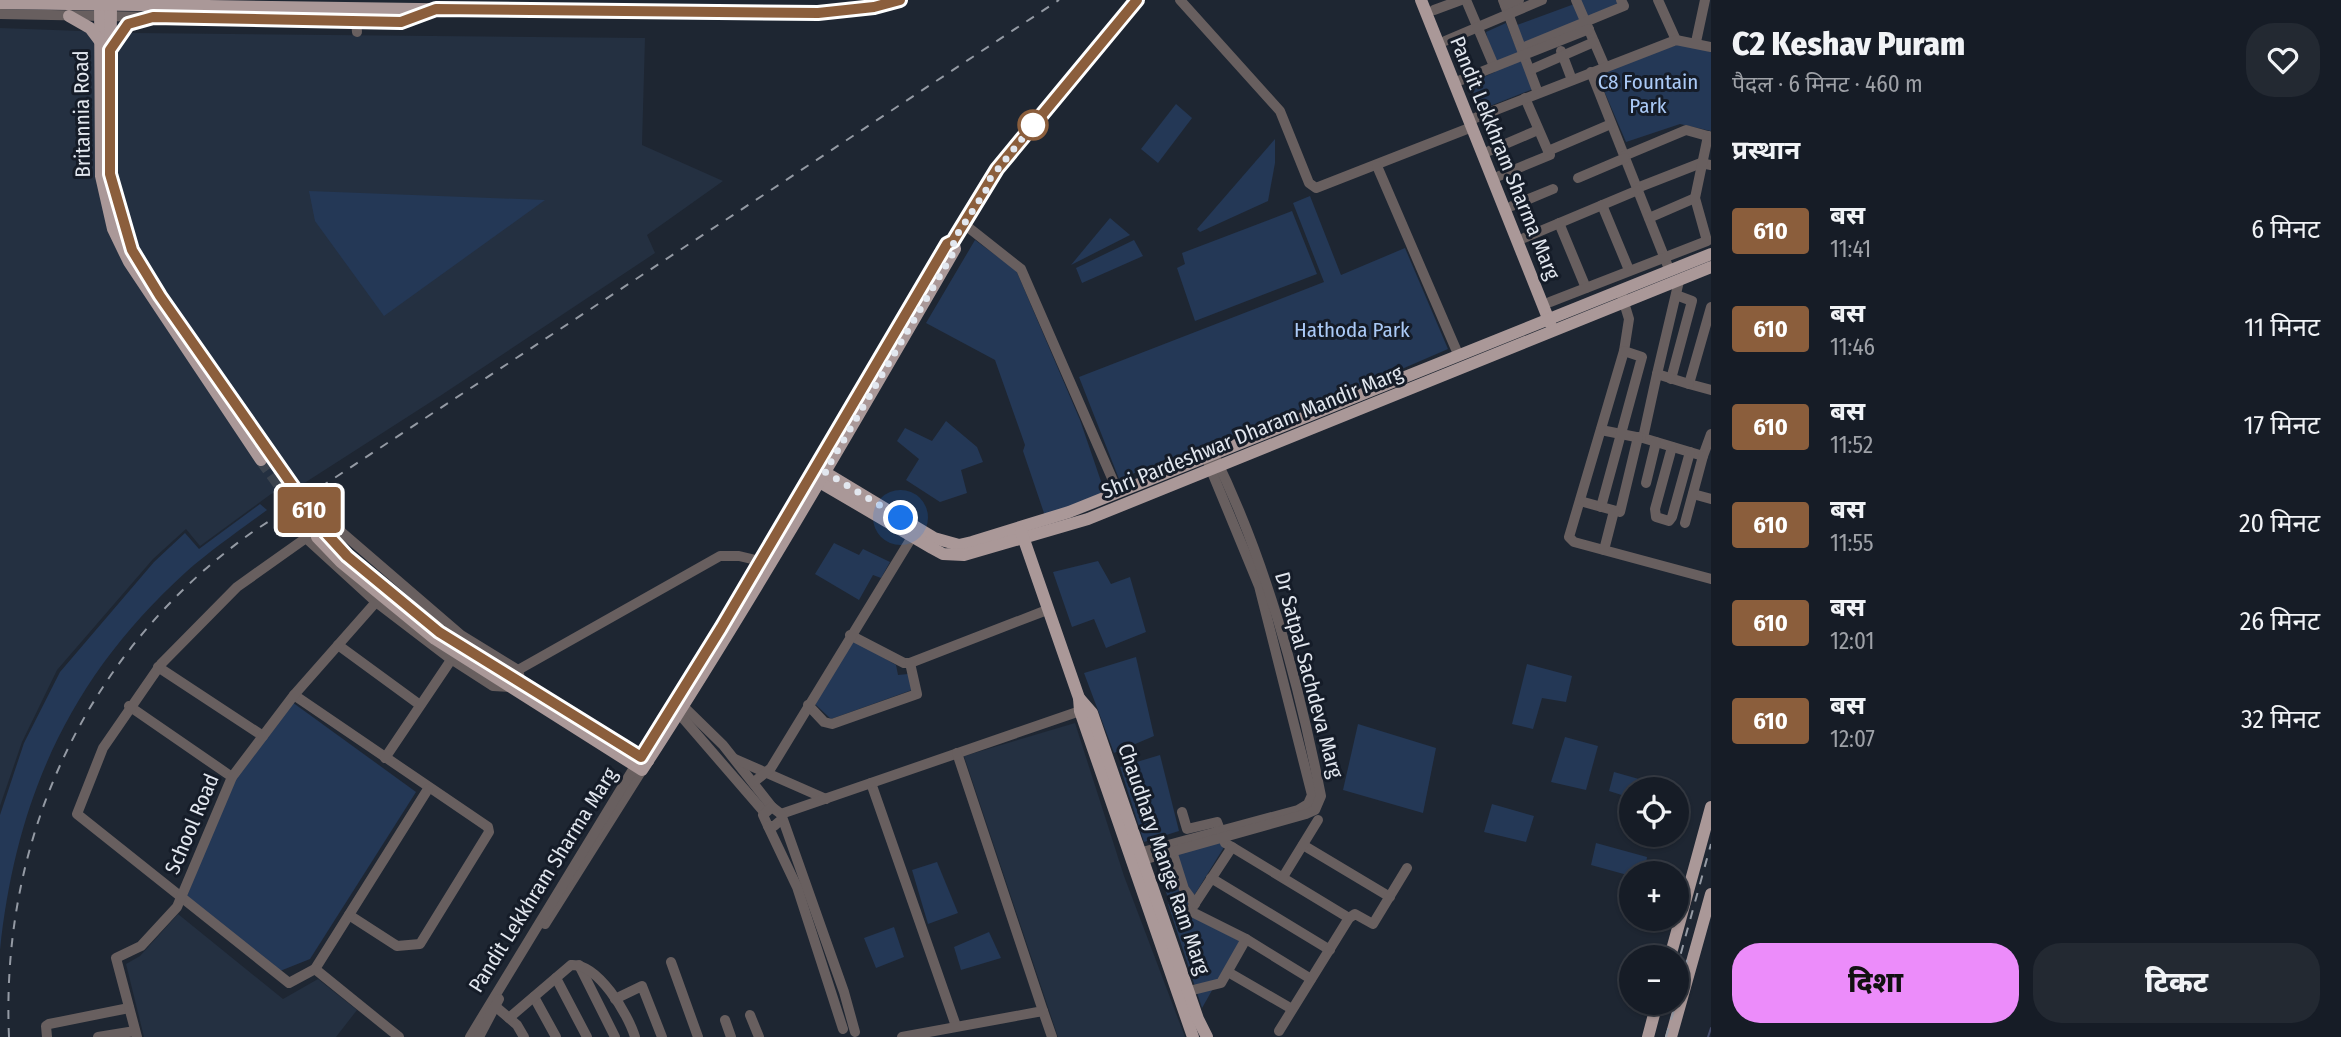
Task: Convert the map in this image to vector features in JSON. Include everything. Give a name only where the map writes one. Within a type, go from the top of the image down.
[{"type":"main road","points":[[100,0],[105,17]]},
{"type":"main road","points":[[105,17],[111,0]]},
{"type":"main road","points":[[0,3],[795,13],[874,7],[900,0]]},
{"type":"main road","name":"Pandit Lekkhram Sharma Marg","points":[[641,764],[818,474],[947,244],[953,241],[988,187],[996,183],[1037,126],[1137,0]]},
{"type":"main road","name":"Pandit Lekkhram Sharma Marg","points":[[1037,126],[1145,0]]},
{"type":"main road","name":"Pandit Lekkhram Sharma Marg","points":[[1426,2],[1461,80],[1472,122],[1489,151],[1512,206],[1550,302],[1554,322]]},
{"type":"main road","name":"Pandit Lekkhram Sharma Marg","points":[[1426,2],[1554,322]]},
{"type":"main road","points":[[69,16],[90,28],[100,40]]},
{"type":"main road","name":"Britannia Road","points":[[105,17],[100,40],[101,176],[113,229],[128,249]]},
{"type":"main road","name":"Britannia Road","points":[[105,17],[110,50],[111,183],[128,249]]},
{"type":"main road","points":[[110,50],[128,24],[153,17]]},
{"type":"main road","points":[[128,249],[265,456]]},
{"type":"main road","name":"Shri Pardeshwar Dharam Mandir Marg","points":[[1622,296],[1669,269],[1711,254]]},
{"type":"main road","name":"Shri Pardeshwar Dharam Mandir Marg","points":[[818,474],[912,537],[941,553],[953,556],[1005,544],[1021,533],[1118,492],[1458,355],[1622,296],[1679,281],[1711,267]]},
{"type":"main road","name":"Shri Pardeshwar Dharam Mandir Marg","points":[[818,474],[946,544],[958,545],[1021,533],[1088,519],[1216,468],[1554,322]]},
{"type":"main road","name":"Pandit Lekkhram Sharma Marg","points":[[678,707],[760,561],[818,474]]},
{"type":"main road","name":"Chaudhary Mange Ram Marg","points":[[1021,533],[1079,698],[1080,712],[1207,1037]]},
{"type":"main road","points":[[316,536],[341,562],[435,639],[516,685],[641,764]]},
{"type":"main road","points":[[1005,544],[1029,558]]},
{"type":"main road","name":"Chaudhary Mange Ram Marg","points":[[1079,698],[1093,713],[1193,1037]]},
{"type":"main road","points":[[1673,945],[1711,807]]},
{"type":"main road","points":[[1671,1037],[1711,894]]},
{"type":"main road","points":[[1648,1037],[1654,1015]]},
{"type":"street","points":[[23,14],[31,0]]},
{"type":"street","points":[[173,0],[174,11],[183,18]]},
{"type":"street","points":[[1180,0],[1280,111],[1309,183],[1322,188],[1377,166],[1525,98],[1676,40],[1711,47]]},
{"type":"street","points":[[1426,2],[1464,0],[1494,66]]},
{"type":"street","points":[[1445,41],[1477,27],[1505,6],[1519,0]]},
{"type":"street","points":[[1576,0],[1605,67]]},
{"type":"street","points":[[1461,80],[1587,25],[1624,6],[1621,0]]},
{"type":"street","points":[[1658,0],[1676,40]]},
{"type":"street","points":[[1505,6],[1541,3]]},
{"type":"street","points":[[1505,6],[1538,93]]},
{"type":"street","points":[[1696,42],[1706,7]]},
{"type":"street","points":[[0,14],[183,18],[356,26],[401,22],[436,9]]},
{"type":"street","points":[[1556,39],[1572,80]]},
{"type":"street","points":[[1530,70],[1594,42]]},
{"type":"street","points":[[1591,72],[1669,269]]},
{"type":"street","points":[[1499,176],[1550,155],[1525,98]]},
{"type":"street","points":[[1548,150],[1612,124]]},
{"type":"street","points":[[1489,151],[1538,130]]},
{"type":"street","points":[[1550,302],[1708,240],[1695,198],[1706,164],[1710,136],[1686,130],[1578,178]]},
{"type":"street","points":[[1524,238],[1637,189],[1706,164]]},
{"type":"street","points":[[1377,166],[1458,355]]},
{"type":"street","points":[[1512,206],[1553,189]]},
{"type":"street","points":[[1649,218],[1695,198]]},
{"type":"street","points":[[1602,205],[1629,270]]},
{"type":"street","points":[[1559,223],[1586,288]]},
{"type":"street","points":[[964,224],[1021,269],[1118,492]]},
{"type":"street","points":[[1580,501],[1614,511],[1622,510],[1679,281]]},
{"type":"street","points":[[1671,379],[1692,301],[1676,295]]},
{"type":"street","points":[[1622,296],[1629,319],[1624,351],[1569,537],[1574,542],[1711,579]]},
{"type":"street","points":[[1689,384],[1706,349],[1711,307]]},
{"type":"street","points":[[1601,507],[1642,357],[1624,351]]},
{"type":"street","points":[[1657,374],[1711,390]]},
{"type":"street","points":[[1601,430],[1657,442],[1703,456]]},
{"type":"street","points":[[1685,523],[1711,434]]},
{"type":"street","points":[[1646,483],[1657,442]]},
{"type":"street","points":[[1672,447],[1655,509],[1656,517],[1669,521],[1689,452]]},
{"type":"street","name":"Dr Satpal Sachdeva Marg","points":[[1137,857],[1172,851],[1222,835],[1306,814],[1315,810],[1321,796],[1270,594],[1248,533],[1209,455]]},
{"type":"street","points":[[1693,494],[1711,499]]},
{"type":"street","points":[[1604,550],[1614,511]]},
{"type":"street","points":[[428,789],[315,969],[295,981],[284,982],[77,814],[103,748],[158,667],[191,630],[237,587],[316,536],[321,523],[331,523],[461,635],[517,670]]},
{"type":"street","points":[[316,536],[376,602],[451,660],[493,686],[516,685],[517,670]]},
{"type":"street","points":[[754,782],[767,771],[912,537]]},
{"type":"street","points":[[517,670],[720,556],[739,556],[760,561]]},
{"type":"street","name":"School Road","points":[[136,1034],[116,958],[141,946],[177,907],[232,776],[294,695],[376,602]]},
{"type":"street","points":[[850,635],[904,663],[911,663],[1047,610]]},
{"type":"street","points":[[338,645],[420,705]]},
{"type":"street","points":[[385,758],[451,660]]},
{"type":"street","points":[[808,705],[824,722],[832,724],[917,694],[911,663]]},
{"type":"street","points":[[158,667],[263,736]]},
{"type":"street","points":[[294,695],[428,789],[488,827],[489,832],[425,939],[416,946],[397,947],[349,915]]},
{"type":"street","points":[[129,706],[232,776]]},
{"type":"street","points":[[678,707],[735,759],[754,782],[768,809],[764,821],[797,887],[839,1033],[856,1035],[844,992],[781,817],[768,809],[678,707]]},
{"type":"street","points":[[768,825],[777,825],[781,817],[826,799],[1080,712]]},
{"type":"street","points":[[957,753],[1052,1037]]},
{"type":"street","points":[[735,759],[826,799]]},
{"type":"street","points":[[479,1037],[641,764]]},
{"type":"street","name":"Pandit Lekkhram Sharma Marg","points":[[470,1037],[641,764]]},
{"type":"street","points":[[871,783],[956,1026]]},
{"type":"street","points":[[1182,812],[1187,829],[1217,822],[1222,835],[1232,846],[1349,918]]},
{"type":"street","points":[[1283,877],[1318,820]]},
{"type":"street","points":[[1137,857],[1222,835]]},
{"type":"street","points":[[1303,845],[1390,897]]},
{"type":"street","points":[[1232,846],[1190,911],[1246,939],[1311,979]]},
{"type":"street","points":[[1172,851],[1184,889],[1195,904]]},
{"type":"street","points":[[1279,1031],[1349,918],[1355,914],[1373,923],[1407,868]]},
{"type":"street","points":[[1211,878],[1330,950]]},
{"type":"street","points":[[1189,991],[1222,983],[1246,939]]},
{"type":"street","points":[[671,962],[698,1037]]},
{"type":"street","points":[[509,1018],[571,965],[579,965],[594,973],[622,1005],[635,1037]]},
{"type":"street","points":[[579,965],[615,1037]]},
{"type":"street","points":[[315,969],[398,1037]]},
{"type":"street","points":[[1228,972],[1292,1009]]},
{"type":"street","points":[[556,978],[587,1037]]},
{"type":"street","points":[[615,999],[642,986],[662,1037]]},
{"type":"street","points":[[534,997],[556,1037]]},
{"type":"street","points":[[495,1006],[509,1018],[523,1037]]},
{"type":"street","points":[[47,1037],[46,1026],[49,1024],[129,1007]]},
{"type":"street","points":[[902,1037],[1043,1011]]},
{"type":"street","points":[[750,1015],[759,1037]]},
{"type":"street","points":[[725,1020],[731,1037]]},
{"type":"street","points":[[98,1037],[136,1034]]},
{"type":"shaded area","points":[[0,28],[135,33],[645,38],[642,145],[723,181],[647,235],[655,253],[440,396],[306,482],[271,494],[200,546],[186,529],[153,559],[57,670],[22,742],[0,806]]},
{"type":"shaded area","points":[[1075,723],[1124,876],[1185,1037],[1058,1037],[964,756]]},
{"type":"shaded area","points":[[178,914],[283,999],[318,979],[357,1010],[336,1037],[144,1037],[126,964],[140,956]]},
{"type":"green space","points":[[1576,0],[1618,0],[1621,5],[1524,44],[1517,25],[1577,3]]},
{"type":"green space","points":[[1506,23],[1533,89],[1480,110],[1470,83],[1495,72],[1486,32]]},
{"type":"green space","name":"C8 Fountain Park","points":[[1683,43],[1711,52],[1711,131],[1680,124],[1626,142],[1596,72]]},
{"type":"green space","points":[[1176,104],[1192,118],[1158,163],[1141,149]]},
{"type":"green space","points":[[1275,139],[1275,163],[1268,201],[1200,232],[1197,229]]},
{"type":"green space","points":[[309,191],[545,200],[384,316],[315,221]]},
{"type":"green space","name":"Hathoda Park","points":[[1310,196],[1341,275],[1405,248],[1448,349],[1381,378],[1119,479],[1079,377],[1324,282],[1293,203]]},
{"type":"green space","points":[[1292,211],[1317,274],[1195,321],[1177,268],[1185,264],[1182,253]]},
{"type":"green space","points":[[1110,218],[1130,235],[1071,265]]},
{"type":"green space","points":[[975,240],[1016,270],[1080,420],[1105,493],[1045,516],[1023,451],[1025,445],[995,360],[926,323]]},
{"type":"green space","points":[[1134,240],[1143,256],[1082,283],[1076,268]]},
{"type":"green space","points":[[946,421],[977,447],[983,462],[961,470],[967,493],[940,502],[906,480],[919,459],[897,441],[905,428],[932,441]]},
{"type":"green space","points":[[260,504],[267,510],[186,572],[146,612],[111,653],[81,697],[56,743],[36,791],[20,841],[8,894],[0,950],[0,815],[24,743],[60,672],[154,562],[185,533],[199,549]]},
{"type":"green space","points":[[834,543],[859,555],[863,549],[890,562],[881,578],[873,575],[859,600],[815,574]]},
{"type":"green space","points":[[1098,561],[1111,584],[1130,577],[1146,632],[1106,648],[1094,619],[1072,627],[1053,572]]},
{"type":"green space","points":[[854,640],[896,665],[898,675],[908,674],[912,690],[831,719],[815,704]]},
{"type":"green space","points":[[1136,657],[1154,736],[1114,753],[1084,673]]},
{"type":"green space","points":[[1527,664],[1572,676],[1566,702],[1542,698],[1533,729],[1512,724]]},
{"type":"green space","points":[[292,702],[416,792],[310,959],[280,971],[187,896],[230,786]]},
{"type":"green space","points":[[1358,724],[1436,748],[1423,813],[1343,790]]},
{"type":"green space","points":[[1565,737],[1598,746],[1586,790],[1551,782]]},
{"type":"green space","points":[[1160,755],[1179,831],[1144,842],[1120,767]]},
{"type":"green space","points":[[1614,772],[1632,777],[1619,777],[1619,794],[1609,791]]},
{"type":"green space","points":[[1492,804],[1534,816],[1526,842],[1484,832]]},
{"type":"green space","points":[[1229,839],[1187,907],[1168,898],[1156,861]]},
{"type":"green space","points":[[1596,843],[1647,857],[1646,861],[1619,861],[1619,873],[1591,865]]},
{"type":"green space","points":[[937,862],[958,913],[928,924],[912,870]]},
{"type":"green space","points":[[1168,904],[1240,941],[1202,1008]]},
{"type":"green space","points":[[894,927],[904,957],[876,968],[864,938]]},
{"type":"green space","points":[[989,932],[1001,958],[961,970],[954,947]]},
{"type":"waterway","points":[[1708,1037],[1711,1028]]},
{"type":"tunnel","points":[[269,453],[325,532]]},
{"type":"tunnel","points":[[261,460],[317,537]]},
{"type":"railway","points":[[9,1037],[10,962],[20,889],[39,819],[66,753],[101,690],[144,632],[194,580],[251,533],[1059,0]]},
{"type":"railway","points":[[1683,945],[1711,844]]},
{"type":"railway","points":[[1666,1037],[1672,1015]]},
{"type":"bus line","name":"610","points":[[900,0],[874,7],[818,13],[436,9],[401,22],[153,17],[128,24],[117,36],[110,50],[111,183],[136,259],[325,532],[347,556],[439,632],[641,757],[721,628],[947,244],[953,241],[997,169],[1137,0]]},
{"type":"route","points":[[901,518],[825,472],[955,250],[953,241],[988,187],[990,179],[1035,123],[1033,125]]}]
